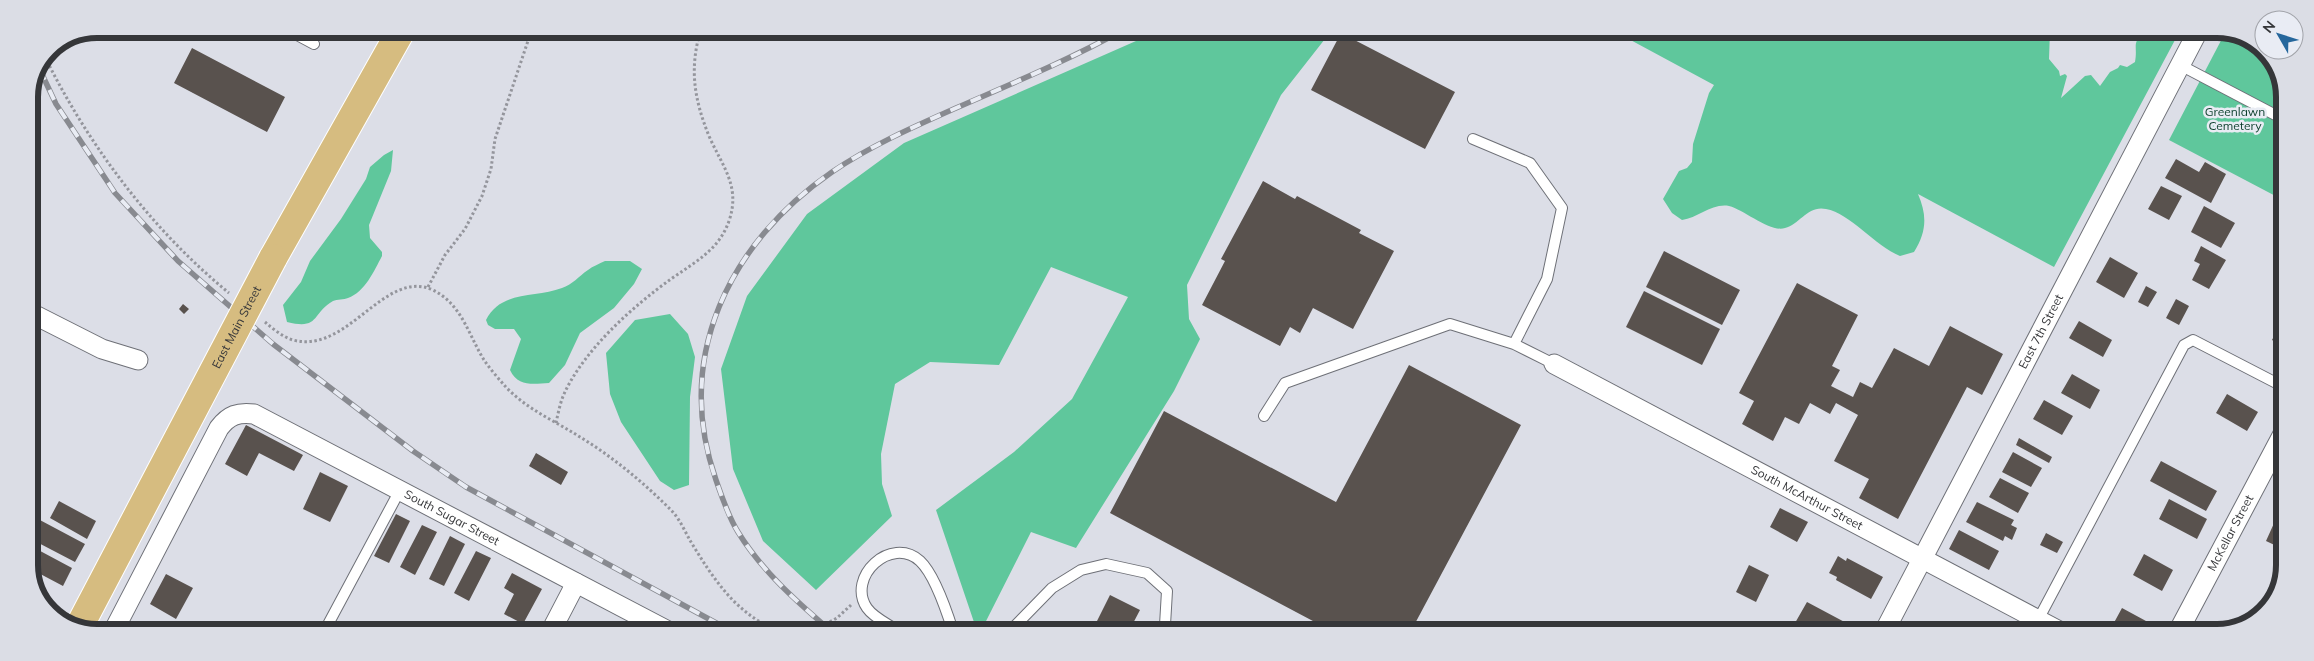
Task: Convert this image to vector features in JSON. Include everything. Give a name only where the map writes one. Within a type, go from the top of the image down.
[{"type":"main road","name":"East Main Street","points":[[82,622],[273,258],[397,38]]},
{"type":"street","name":"East 7th Street","points":[[1888,624],[2194,38]]},
{"type":"street","points":[[38,317],[102,349],[138,360]]},
{"type":"street","name":"South McArthur Street","points":[[1554,364],[2046,624]]},
{"type":"street","name":"South Sugar Street","points":[[117,624],[219,428],[226,419],[235,414],[254,414],[655,624]]},
{"type":"street","name":"McKellar Street","points":[[2182,624],[2276,447]]},
{"type":"street","points":[[554,624],[576,583]]},
{"type":"lane","points":[[303,38],[314,44]]},
{"type":"lane","points":[[2180,65],[2276,115]]},
{"type":"lane","points":[[1473,139],[1530,164],[1562,208],[1547,279],[1514,344]]},
{"type":"lane","points":[[1264,416],[1285,383],[1450,324],[1514,344],[1554,364]]},
{"type":"lane","points":[[2038,620],[2184,345],[2193,340],[2276,383]]},
{"type":"lane","points":[[329,624],[400,490]]},
{"type":"lane","points":[[888,624],[868,609],[861,597],[862,579],[876,561],[889,554],[904,553],[920,561],[943,602],[951,624]]},
{"type":"lane","points":[[1017,624],[1052,588],[1081,570],[1106,564],[1147,573],[1167,591],[1165,624]]},
{"type":"path","points":[[428,287],[445,255],[465,229],[482,196],[491,169],[495,139],[529,38]]},
{"type":"path","points":[[556,424],[564,395],[580,368],[605,338],[634,308],[702,258],[719,242],[729,220],[734,195],[727,170],[710,136],[699,104],[693,76],[694,51],[698,38]]},
{"type":"path","points":[[48,63],[65,98],[103,156],[140,204],[187,256],[234,297]]},
{"type":"path","points":[[262,320],[277,332],[294,340],[315,341],[339,332],[392,292],[411,285],[428,287],[445,297],[467,325],[484,359],[506,388],[536,412],[580,436],[606,454],[673,512],[716,582],[739,607],[762,624]]},
{"type":"path","points":[[825,624],[837,618],[861,597]]},
{"type":"green space","points":[[1143,38],[1326,38],[1281,95],[1187,285],[1189,319],[1200,339],[1174,391],[1076,548],[1031,532],[985,624],[975,624],[936,510],[1014,452],[1072,399],[1128,297],[1051,267],[999,365],[930,362],[895,384],[881,454],[882,484],[892,516],[816,590],[763,541],[733,469],[721,369],[747,296],[807,214],[904,143]]},
{"type":"green space","points":[[1627,38],[2050,38],[2049,59],[2059,71],[2060,76],[2065,74],[2067,76],[2061,98],[2085,76],[2091,75],[2100,86],[2110,72],[2120,65],[2127,67],[2135,62],[2136,42],[2139,38],[2174,38],[2175,40],[2054,267],[1918,194],[1924,216],[1921,237],[1914,252],[1900,256],[1881,245],[1844,217],[1826,209],[1809,212],[1790,226],[1779,229],[1729,206],[1717,207],[1682,220],[1672,213],[1663,199],[1679,171],[1687,168],[1692,162],[1693,144],[1709,93],[1714,85]]},
{"type":"green space","name":"Greenlawn Cemetery","points":[[2222,38],[2233,39],[2254,50],[2254,60],[2264,60],[2275,81],[2276,196],[2169,140]]},
{"type":"green space","points":[[393,150],[391,171],[369,225],[370,238],[382,252],[382,256],[372,274],[364,286],[354,295],[346,299],[333,301],[310,322],[298,324],[287,322],[283,305],[301,282],[310,261],[341,219],[366,179],[370,167]]},
{"type":"green space","points":[[605,261],[630,261],[642,269],[634,284],[614,308],[580,333],[565,365],[549,383],[526,383],[517,379],[510,370],[521,339],[514,329],[495,329],[488,325],[486,320],[493,310],[510,299],[566,287],[590,269]]},
{"type":"green space","points":[[670,314],[688,334],[695,357],[690,397],[689,485],[674,490],[660,481],[621,422],[610,394],[606,353],[635,320]]},
{"type":"building","points":[[1338,38],[1351,38],[1455,92],[1425,149],[1311,90]]},
{"type":"building","points":[[192,48],[285,97],[267,132],[174,83]]},
{"type":"building","points":[[2176,159],[2199,172],[2205,162],[2226,174],[2211,203],[2165,178]]},
{"type":"building","points":[[1263,181],[1295,199],[1297,196],[1361,230],[1359,233],[1394,251],[1353,329],[1313,308],[1300,333],[1290,327],[1280,346],[1202,305],[1225,261],[1221,259]]},
{"type":"building","points":[[2161,186],[2182,196],[2169,220],[2148,209]]},
{"type":"building","points":[[2204,206],[2235,223],[2221,248],[2191,232]]},
{"type":"building","points":[[2201,246],[2226,260],[2209,289],[2192,280],[2200,264],[2194,261]]},
{"type":"building","points":[[1664,251],[1740,290],[1722,325],[1646,287]]},
{"type":"building","points":[[2110,257],[2138,273],[2124,298],[2096,282]]},
{"type":"building","points":[[1797,283],[1858,315],[1832,366],[1840,370],[1831,386],[1853,397],[1860,382],[1872,388],[1894,348],[1929,366],[1950,326],[2003,354],[1982,395],[1967,387],[1898,519],[1859,498],[1869,479],[1834,461],[1858,415],[1836,403],[1830,414],[1810,403],[1799,424],[1785,417],[1773,441],[1742,424],[1754,401],[1739,393]]},
{"type":"building","points":[[2146,286],[2157,292],[2148,307],[2138,302]]},
{"type":"building","points":[[1644,291],[1720,329],[1702,365],[1626,327]]},
{"type":"building","points":[[2176,299],[2189,306],[2179,325],[2166,318]]},
{"type":"building","points":[[183,304],[189,309],[184,314],[179,309]]},
{"type":"building","points":[[2079,321],[2112,340],[2103,357],[2069,338]]},
{"type":"building","points":[[2276,332],[2276,342],[2272,340]]},
{"type":"building","points":[[1409,365],[1521,425],[1415,624],[1319,624],[1110,513],[1164,411],[1336,502]]},
{"type":"building","points":[[2072,374],[2100,390],[2090,409],[2061,393]]},
{"type":"building","points":[[2227,394],[2258,412],[2247,431],[2216,413]]},
{"type":"building","points":[[2044,400],[2073,416],[2062,435],[2033,419]]},
{"type":"building","points":[[246,425],[303,455],[294,471],[259,453],[247,476],[225,464]]},
{"type":"building","points":[[2019,438],[2052,457],[2049,463],[2016,445]]},
{"type":"building","points":[[2013,452],[2042,468],[2031,487],[2002,472]]},
{"type":"building","points":[[536,453],[568,472],[561,485],[529,466]]},
{"type":"building","points":[[2161,461],[2217,491],[2206,511],[2150,481]]},
{"type":"building","points":[[320,472],[348,486],[330,522],[303,509]]},
{"type":"building","points":[[2000,478],[2029,493],[2018,513],[1989,497]]},
{"type":"building","points":[[2169,499],[2207,519],[2197,539],[2159,519]]},
{"type":"building","points":[[59,501],[96,521],[87,539],[50,518]]},
{"type":"building","points":[[1977,502],[2014,520],[2011,525],[2017,528],[2012,540],[2005,536],[2003,541],[1966,522]]},
{"type":"building","points":[[1780,508],[1808,522],[1797,542],[1770,527]]},
{"type":"building","points":[[396,514],[410,521],[389,563],[374,556]]},
{"type":"building","points":[[38,519],[85,544],[75,562],[38,543]]},
{"type":"building","points":[[2275,521],[2276,546],[2266,541]]},
{"type":"building","points":[[422,525],[437,532],[415,575],[400,567]]},
{"type":"building","points":[[1959,530],[1999,551],[1989,570],[1949,549]]},
{"type":"building","points":[[2046,533],[2063,542],[2057,553],[2040,545]]},
{"type":"building","points":[[450,536],[465,544],[444,586],[429,579]]},
{"type":"building","points":[[38,550],[72,568],[63,586],[39,573]]},
{"type":"building","points":[[476,551],[491,558],[469,601],[454,593]]},
{"type":"building","points":[[2144,554],[2173,570],[2162,591],[2133,575]]},
{"type":"building","points":[[1838,556],[1846,561],[1847,558],[1883,577],[1871,599],[1836,580],[1837,577],[1829,573]]},
{"type":"building","points":[[1749,565],[1769,575],[1756,602],[1736,592]]},
{"type":"building","points":[[512,573],[542,589],[523,624],[504,614],[514,594],[504,588]]},
{"type":"building","points":[[166,574],[193,588],[176,619],[150,604]]},
{"type":"building","points":[[1110,595],[1140,610],[1133,624],[1096,624]]},
{"type":"building","points":[[1807,602],[1848,624],[1797,624],[1795,623]]},
{"type":"building","points":[[2122,608],[2146,621],[2144,624],[2113,624]]},
{"type":"railway","points":[[823,624],[780,585],[747,546],[731,520],[716,480],[704,434],[701,390],[707,347],[719,306],[739,268],[764,233],[796,201],[832,172],[892,137],[1108,38]]},
{"type":"railway","points":[[42,74],[56,104],[115,193],[178,261],[273,344],[413,451],[466,487],[718,624]]}]
